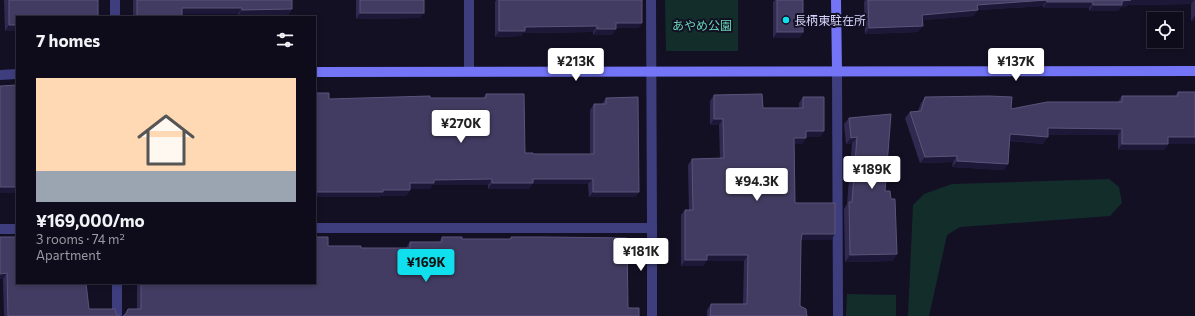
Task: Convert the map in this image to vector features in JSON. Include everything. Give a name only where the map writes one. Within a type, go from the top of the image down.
[{"type":"street","points":[[115,0],[115,16]]},
{"type":"street","points":[[469,0],[469,71]]},
{"type":"street","points":[[651,0],[652,316]]},
{"type":"street","points":[[836,0],[838,316]]},
{"type":"street","points":[[316,72],[1195,71]]},
{"type":"street","points":[[0,75],[16,74]]},
{"type":"street","points":[[316,228],[652,228]]},
{"type":"street","points":[[0,229],[16,229]]},
{"type":"street","points":[[117,284],[117,316]]},
{"type":"green space","name":"あやめ公園","points":[[665,0],[738,0],[738,51],[666,51]]},
{"type":"green space","points":[[1109,179],[1119,187],[1122,203],[1110,216],[960,227],[947,235],[929,316],[908,316],[913,205],[924,194],[952,184]]},
{"type":"green space","points":[[847,294],[896,295],[896,316],[846,316]]},
{"type":"building","points":[[9,0],[98,0],[98,16],[16,16],[16,25],[9,25]]},
{"type":"building","points":[[137,0],[292,0],[292,9],[242,10],[242,8],[182,8],[182,16],[137,16]]},
{"type":"building","points":[[360,0],[424,0],[424,13],[360,13]]},
{"type":"building","points":[[499,0],[642,0],[642,23],[616,23],[616,29],[597,29],[597,26],[525,27],[525,31],[499,31]]},
{"type":"building","name":"長柄東駐在所","points":[[777,0],[803,0],[803,32],[777,32]]},
{"type":"building","points":[[868,0],[1047,0],[977,5],[978,10],[922,15],[923,26],[869,28]]},
{"type":"building","points":[[1047,0],[1131,0],[1122,1],[1122,5],[1093,5],[1093,2],[1047,2]]},
{"type":"building","points":[[16,85],[16,187],[0,187],[0,86]]},
{"type":"building","points":[[1178,92],[1195,92],[1195,137],[1168,137],[1168,144],[1122,144],[1122,129],[1048,128],[1048,137],[1010,134],[1008,164],[957,161],[957,156],[925,157],[910,112],[921,111],[925,97],[1012,97],[1011,109],[1047,102],[1122,102],[1122,96],[1178,96]]},
{"type":"building","points":[[316,93],[329,93],[329,99],[430,96],[430,98],[486,98],[486,94],[524,94],[525,153],[533,154],[594,154],[594,104],[606,104],[606,98],[638,97],[639,192],[593,192],[593,179],[533,179],[533,183],[492,183],[492,179],[434,180],[434,183],[410,183],[410,190],[383,190],[383,192],[316,192]]},
{"type":"building","points":[[762,94],[763,108],[803,108],[803,97],[824,97],[824,131],[806,131],[806,138],[794,138],[795,203],[835,203],[835,234],[802,234],[800,306],[806,309],[807,316],[710,316],[711,304],[747,304],[748,255],[707,255],[707,260],[685,260],[685,210],[693,210],[692,159],[724,158],[723,119],[714,119],[714,95]]},
{"type":"building","points":[[891,114],[885,191],[890,191],[891,199],[895,199],[897,254],[850,255],[849,202],[852,202],[857,137],[851,138],[849,118]]},
{"type":"building","points":[[0,237],[16,237],[16,284],[86,284],[89,309],[115,309],[116,314],[120,316],[8,316],[7,273],[0,274]]},
{"type":"building","points":[[316,237],[328,237],[328,246],[361,246],[361,248],[410,248],[410,242],[442,242],[442,237],[462,237],[462,239],[511,239],[511,237],[627,238],[628,308],[639,308],[639,316],[123,316],[126,314],[128,309],[141,309],[141,284],[316,284]]},
{"type":"place","name":"長柄東駐在所","points":[[786,20]]}]
